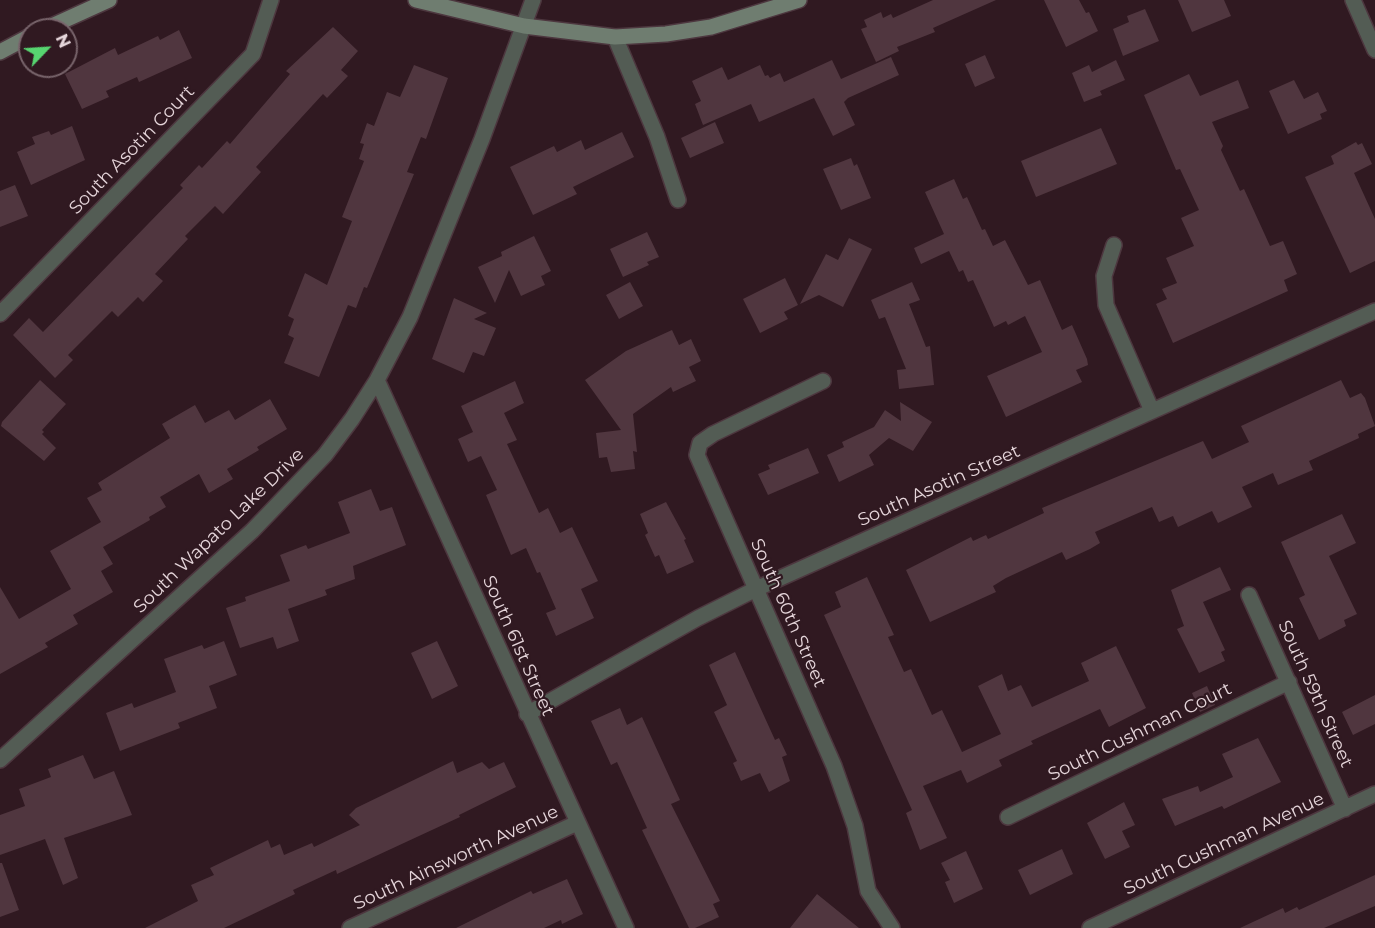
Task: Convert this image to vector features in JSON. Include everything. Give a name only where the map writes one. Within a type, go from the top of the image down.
[{"type":"street","points":[[69,18],[109,0]]},
{"type":"street","name":"South Asotin Court","points":[[0,314],[252,54],[271,0]]},
{"type":"street","points":[[416,0],[524,26],[615,37],[666,34],[711,27],[799,0]]},
{"type":"street","points":[[524,26],[532,0]]},
{"type":"street","points":[[1353,0],[1375,50]]},
{"type":"street","name":"South Wapato Lake Drive","points":[[0,760],[174,603],[292,491],[325,455],[377,380],[414,306],[482,139],[524,26]]},
{"type":"street","points":[[615,37],[657,137],[678,200]]},
{"type":"street","points":[[0,52],[18,42]]},
{"type":"street","points":[[1114,245],[1104,276],[1106,305],[1152,411]]},
{"type":"street","name":"South Asotin Street","points":[[527,714],[698,618],[756,589],[1375,311]]},
{"type":"street","name":"South 61st Street","points":[[377,380],[626,928]]},
{"type":"street","name":"South 60th Street","points":[[824,381],[734,423],[706,439],[699,447],[699,463],[843,788],[855,826],[868,891],[892,928]]},
{"type":"street","name":"South 59th Street","points":[[1249,595],[1345,809]]},
{"type":"street","name":"South Cushman Court","points":[[1008,817],[1289,682]]},
{"type":"street","name":"South Cushman Avenue","points":[[1090,928],[1375,794]]},
{"type":"street","name":"South Ainsworth Avenue","points":[[351,928],[412,897],[577,823]]},
{"type":"building","points":[[933,0],[996,0],[933,28],[935,32],[897,47],[899,51],[876,62],[861,29],[867,27],[864,20],[881,12],[883,18],[891,14],[893,18]]},
{"type":"building","points":[[1044,0],[1079,0],[1086,13],[1089,12],[1098,31],[1066,47]]},
{"type":"building","points":[[1178,0],[1224,0],[1231,16],[1192,32]]},
{"type":"building","points":[[1145,9],[1159,41],[1123,56],[1113,29],[1129,22],[1127,16]]},
{"type":"building","points":[[333,27],[358,51],[341,70],[348,76],[327,98],[323,94],[256,167],[261,172],[223,214],[215,206],[185,236],[188,239],[155,274],[163,281],[143,302],[138,297],[118,317],[112,311],[68,355],[73,360],[55,378],[13,335],[29,318],[43,332],[183,188],[180,185],[199,165],[202,168],[227,141],[230,144],[290,74],[286,71]]},
{"type":"building","points":[[179,30],[192,58],[139,82],[137,77],[106,91],[109,97],[82,109],[67,78],[78,78],[78,67],[115,48],[118,55],[158,36],[160,40]]},
{"type":"building","points":[[985,55],[995,78],[975,87],[965,64]]},
{"type":"building","points":[[891,57],[899,75],[848,98],[844,102],[855,125],[833,136],[814,98],[759,122],[751,104],[703,125],[695,104],[701,101],[692,81],[722,67],[728,80],[760,65],[765,76],[768,75],[770,78],[780,73],[784,82],[832,60],[841,79]]},
{"type":"building","points":[[1116,60],[1125,80],[1100,91],[1102,95],[1084,102],[1072,73],[1089,65],[1092,72]]},
{"type":"building","points":[[414,65],[448,78],[426,139],[421,137],[407,172],[414,174],[367,288],[364,287],[356,308],[348,305],[319,377],[284,363],[294,338],[288,335],[294,319],[288,316],[305,273],[327,285],[352,221],[342,217],[364,161],[359,159],[364,144],[360,143],[367,123],[374,126],[387,92],[400,97]]},
{"type":"building","points":[[1189,74],[1200,96],[1238,80],[1249,108],[1212,122],[1223,146],[1221,150],[1240,191],[1244,189],[1270,246],[1283,241],[1297,274],[1284,280],[1288,291],[1173,343],[1156,304],[1167,299],[1162,289],[1177,283],[1166,258],[1194,246],[1181,218],[1199,210],[1180,169],[1176,170],[1144,95]]},
{"type":"building","points":[[1294,80],[1304,99],[1318,92],[1327,111],[1320,114],[1322,119],[1288,134],[1269,91]]},
{"type":"building","points":[[715,122],[724,143],[690,158],[681,138]]},
{"type":"building","points":[[72,126],[85,160],[31,185],[17,152],[35,144],[32,137],[49,131],[51,135]]},
{"type":"building","points":[[1101,128],[1117,164],[1036,197],[1021,161]]},
{"type":"building","points":[[622,132],[634,157],[573,187],[577,194],[533,215],[510,167],[554,146],[557,152],[581,140],[585,150]]},
{"type":"building","points":[[1356,142],[1358,145],[1362,143],[1372,164],[1354,173],[1375,219],[1375,261],[1350,273],[1305,177],[1334,164],[1331,156]]},
{"type":"building","points":[[851,158],[854,166],[857,164],[871,198],[841,210],[823,169]]},
{"type":"building","points":[[954,179],[963,199],[967,197],[982,230],[985,229],[993,246],[1005,240],[1028,285],[1040,280],[1062,330],[1072,325],[1087,359],[1088,365],[1076,370],[1082,382],[1006,417],[987,376],[1042,352],[1025,316],[1008,325],[1006,321],[994,327],[973,280],[968,282],[963,270],[959,272],[949,251],[921,264],[914,248],[944,234],[925,192]]},
{"type":"building","points":[[15,185],[28,216],[0,227],[0,191]]},
{"type":"building","points":[[647,232],[659,257],[647,262],[649,265],[623,277],[610,249]]},
{"type":"building","points":[[534,236],[551,271],[541,276],[545,285],[521,296],[509,270],[495,303],[478,267],[502,256],[501,252]]},
{"type":"building","points":[[849,238],[872,249],[843,307],[819,295],[800,304],[826,254],[838,260]]},
{"type":"building","points":[[785,278],[798,305],[784,312],[788,319],[760,333],[743,299]]},
{"type":"building","points":[[630,282],[643,306],[619,319],[606,295]]},
{"type":"building","points":[[912,282],[920,300],[909,304],[926,347],[930,346],[934,385],[899,389],[897,370],[906,369],[885,317],[879,319],[871,300]]},
{"type":"building","points":[[454,298],[487,313],[474,319],[496,328],[484,356],[473,352],[464,373],[432,359]]},
{"type":"building","points":[[672,330],[679,345],[691,339],[701,361],[689,367],[696,381],[673,392],[671,387],[633,414],[637,452],[633,451],[635,469],[611,472],[607,457],[599,458],[596,433],[621,430],[585,380],[626,351]]},
{"type":"building","points":[[40,380],[66,404],[42,430],[44,432],[42,434],[56,448],[44,461],[1,426],[2,422]]},
{"type":"building","points":[[1341,380],[1350,398],[1361,393],[1365,398],[1375,426],[1358,434],[1359,438],[1309,461],[1313,470],[1278,485],[1273,473],[1242,487],[1252,507],[1218,523],[1212,511],[1178,527],[1173,516],[1159,522],[1152,507],[1095,532],[1100,543],[1090,549],[1066,560],[1062,552],[1006,578],[993,586],[996,592],[930,622],[906,570],[971,537],[973,541],[986,535],[988,539],[1044,513],[1042,508],[1203,441],[1212,459],[1249,442],[1241,426]]},
{"type":"building","points":[[515,381],[524,403],[504,413],[517,440],[507,444],[539,513],[548,508],[560,533],[572,527],[598,581],[581,589],[594,618],[556,636],[546,613],[556,609],[540,572],[537,573],[526,548],[511,555],[486,495],[497,490],[481,456],[468,462],[458,439],[473,432],[461,406]]},
{"type":"building","points":[[270,399],[287,429],[257,447],[259,450],[227,469],[233,479],[209,493],[199,474],[160,497],[166,507],[149,517],[150,520],[103,547],[113,564],[101,571],[113,592],[73,615],[78,624],[45,643],[48,647],[0,674],[0,587],[19,619],[71,589],[50,551],[101,522],[87,498],[102,490],[98,483],[170,438],[162,424],[195,405],[205,423],[229,410],[235,420]]},
{"type":"building","points":[[900,402],[932,422],[913,451],[889,438],[869,455],[874,465],[839,482],[827,455],[844,447],[842,442],[874,427],[885,410],[901,421]]},
{"type":"building","points":[[808,448],[819,473],[768,495],[758,474],[770,469],[768,465]]},
{"type":"building","points":[[371,489],[380,511],[392,507],[406,545],[353,566],[355,579],[325,590],[327,595],[288,609],[299,641],[277,649],[273,637],[240,648],[226,608],[246,601],[245,597],[290,581],[280,555],[306,545],[308,549],[350,533],[338,502]]},
{"type":"building","points":[[666,502],[686,539],[684,540],[694,562],[667,574],[659,555],[655,557],[645,535],[648,533],[640,514]]},
{"type":"building","points":[[1342,514],[1356,543],[1329,556],[1357,614],[1344,620],[1346,626],[1319,640],[1299,598],[1305,595],[1281,542]]},
{"type":"building","points":[[1220,567],[1231,590],[1203,602],[1225,650],[1221,652],[1225,661],[1199,673],[1177,629],[1184,626],[1171,590]]},
{"type":"building","points":[[867,577],[894,635],[888,637],[904,672],[911,669],[932,715],[942,710],[962,752],[1001,734],[978,686],[1002,674],[1008,691],[1021,685],[1032,707],[1089,681],[1081,663],[1116,646],[1146,708],[1109,727],[1100,709],[1031,741],[1033,744],[999,760],[1002,766],[967,783],[961,770],[923,786],[947,838],[920,850],[906,813],[912,810],[824,615],[841,607],[835,592]]},
{"type":"building","points":[[224,641],[237,675],[209,686],[217,708],[178,723],[180,728],[120,751],[106,713],[132,703],[134,708],[176,692],[164,659],[202,645],[204,649]]},
{"type":"building","points":[[437,641],[458,686],[432,699],[411,653]]},
{"type":"building","points":[[735,652],[775,740],[779,738],[787,755],[782,757],[790,781],[769,792],[760,773],[741,781],[733,763],[737,761],[714,712],[727,705],[709,665]]},
{"type":"building","points":[[1207,686],[1215,705],[1200,712],[1192,693]]},
{"type":"building","points":[[1375,695],[1375,724],[1353,735],[1342,712]]},
{"type":"building","points":[[620,708],[627,725],[642,717],[680,800],[671,804],[720,901],[713,904],[719,917],[695,928],[689,928],[642,830],[647,828],[617,762],[611,765],[591,721]]},
{"type":"building","points":[[1258,738],[1281,782],[1224,809],[1222,806],[1175,826],[1162,799],[1198,786],[1200,792],[1233,777],[1222,754]]},
{"type":"building","points":[[83,755],[94,779],[114,771],[132,815],[64,838],[78,878],[63,885],[45,839],[0,855],[0,815],[25,806],[19,789],[51,777],[48,769]]},
{"type":"building","points":[[453,761],[457,773],[482,762],[489,769],[504,762],[516,787],[459,815],[460,817],[337,874],[336,870],[293,890],[295,894],[224,928],[145,928],[198,901],[191,885],[214,875],[210,868],[268,840],[271,848],[280,844],[284,855],[312,843],[314,847],[360,825],[349,815],[356,808]]},
{"type":"building","points":[[1124,802],[1135,825],[1122,831],[1130,847],[1105,859],[1087,823]]},
{"type":"building","points":[[1062,849],[1073,874],[1030,895],[1018,870]]},
{"type":"building","points":[[966,851],[983,889],[954,903],[945,882],[950,880],[941,863]]},
{"type":"building","points":[[0,863],[2,863],[19,910],[0,917]]},
{"type":"building","points":[[1375,875],[1375,906],[1324,928],[1240,928],[1283,908],[1285,913],[1297,907],[1299,910]]},
{"type":"building","points":[[567,879],[583,914],[562,924],[561,920],[544,928],[456,928],[531,891],[533,894]]},
{"type":"building","points":[[817,894],[859,928],[790,928]]}]
